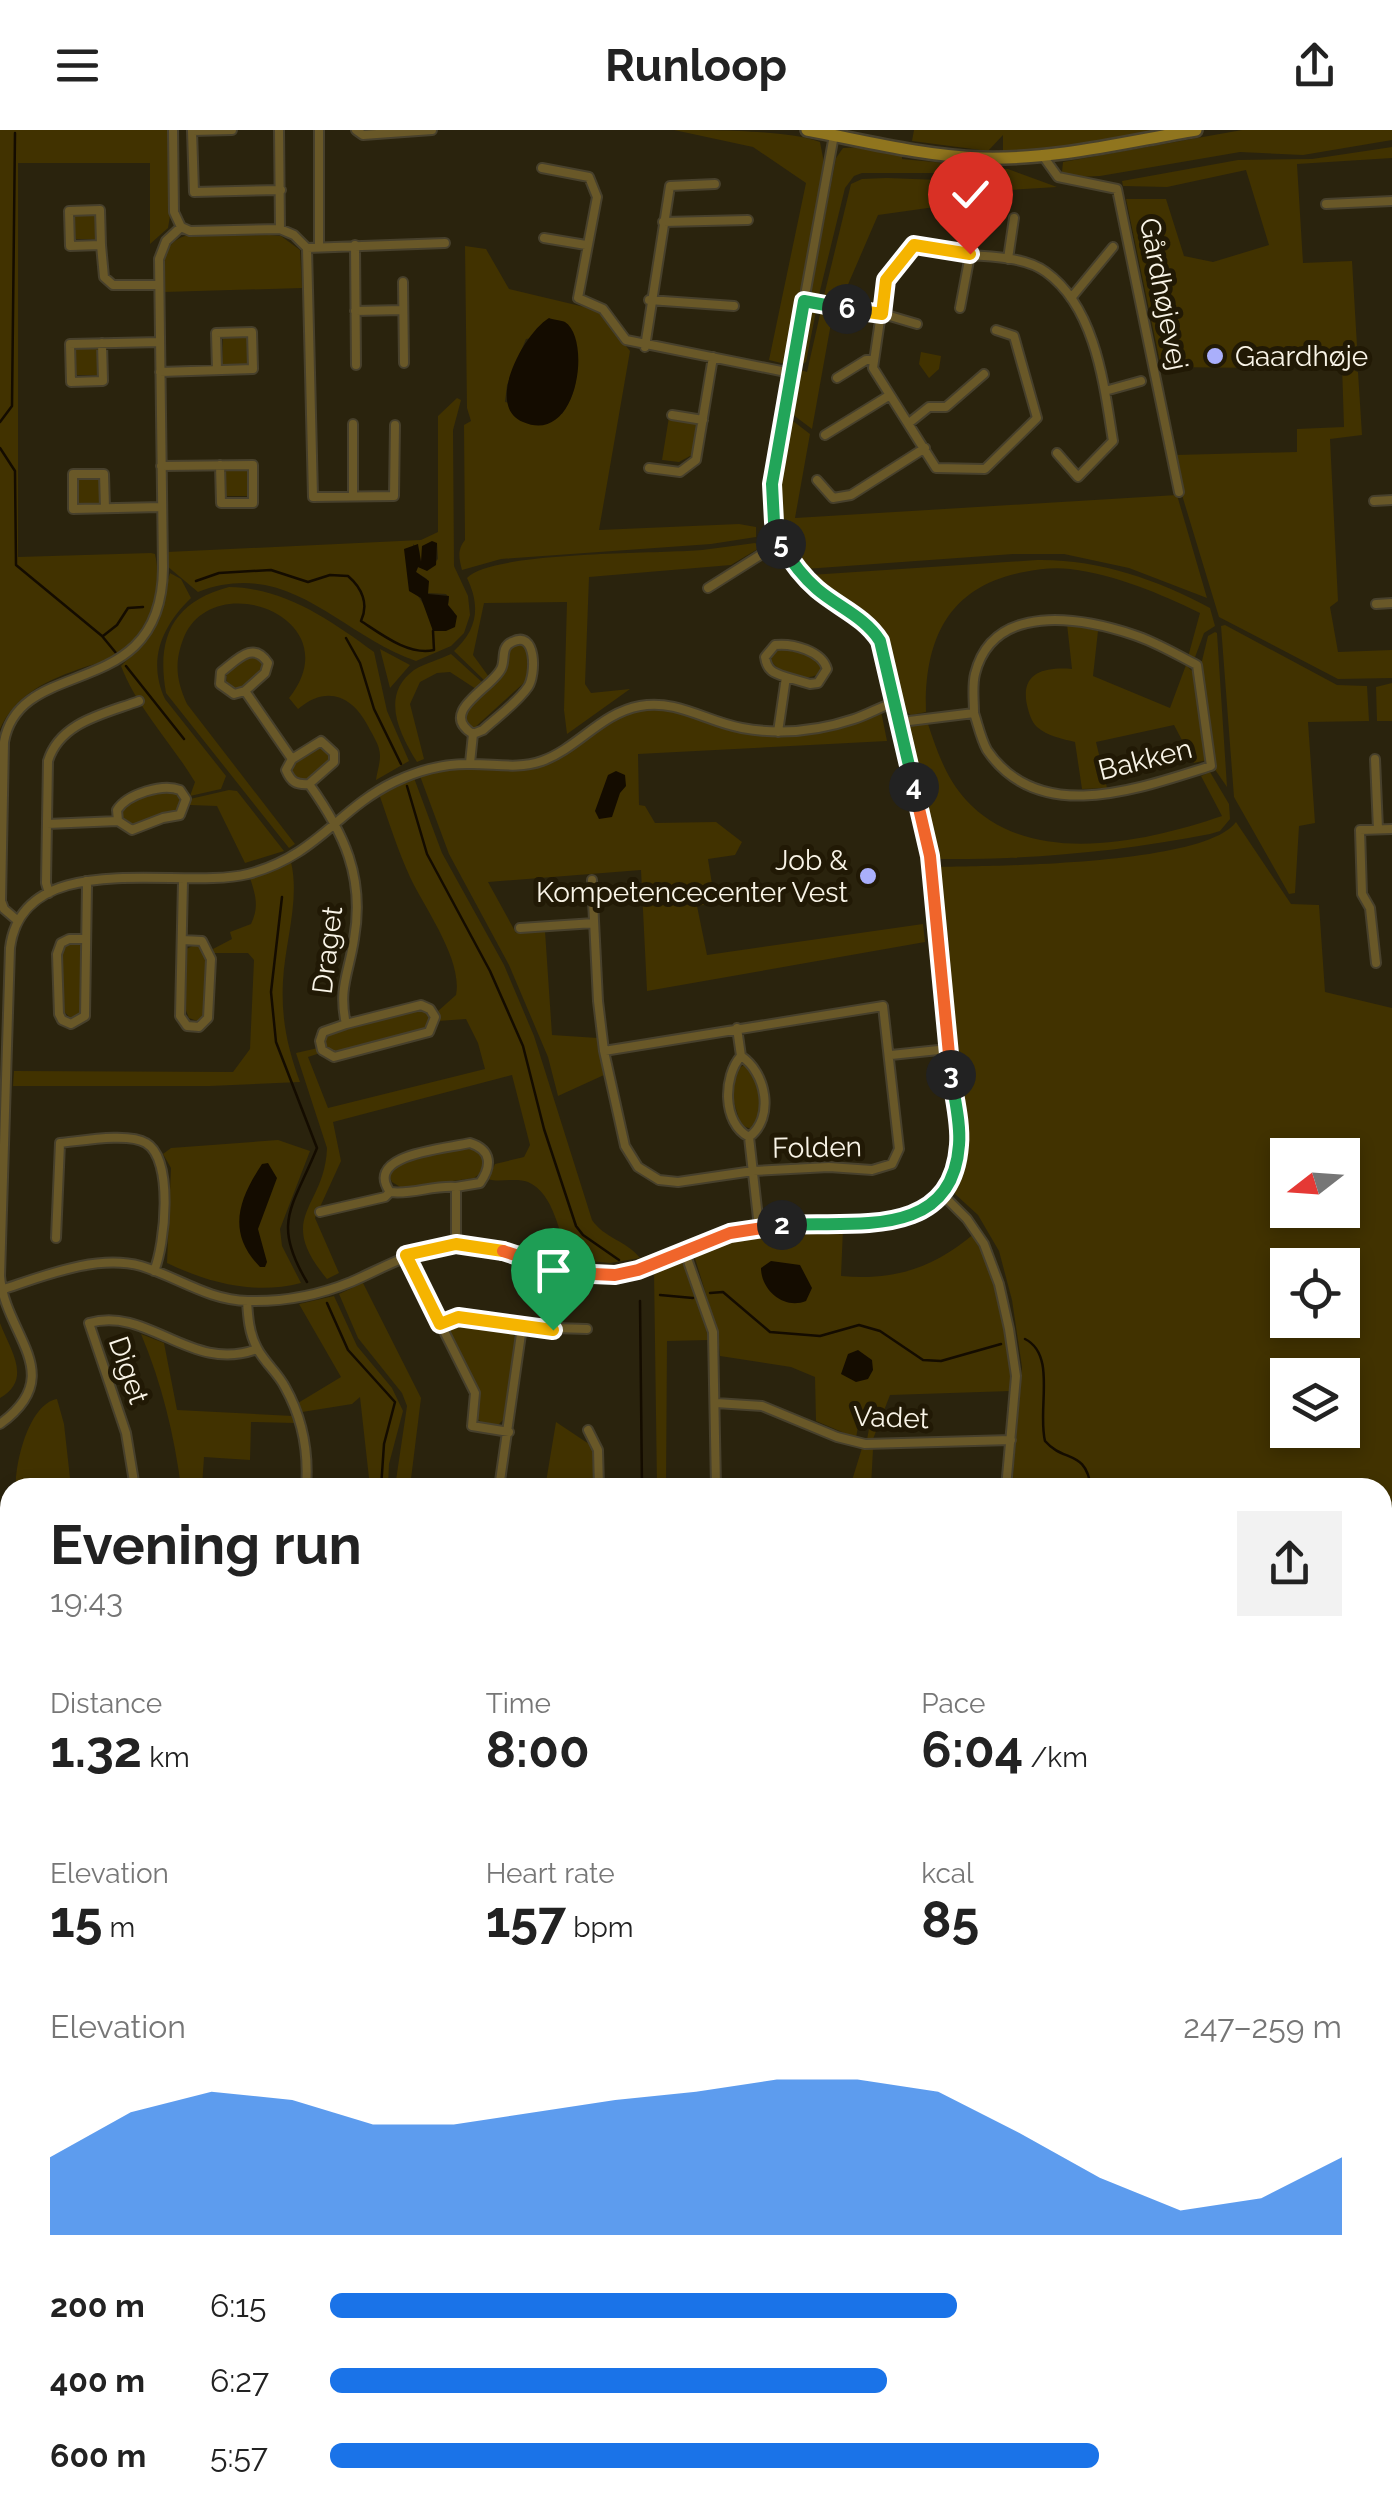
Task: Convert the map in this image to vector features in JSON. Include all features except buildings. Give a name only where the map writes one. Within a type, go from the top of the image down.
[{"type":"street","points":[[173,130],[174,212],[181,227],[190,231],[280,230],[307,248],[314,498],[394,496],[395,425]]},
{"type":"street","points":[[232,130],[192,131],[194,192],[280,190]]},
{"type":"street","points":[[279,130],[280,230]]},
{"type":"street","points":[[318,130],[318,246]]},
{"type":"street","points":[[356,130],[363,135],[432,130]]},
{"type":"street","points":[[807,130],[946,156],[1043,156],[1196,130]]},
{"type":"street","points":[[1,1290],[101,1263],[128,1264],[154,1271],[205,1293],[246,1301],[281,1300],[333,1288],[406,1255],[456,1244],[492,1248],[592,1276],[638,1270],[730,1233],[759,1227],[899,1221],[922,1210],[941,1193],[954,1172],[959,1144],[930,856],[886,655],[874,630],[817,589],[790,559],[780,542],[773,512],[772,484],[834,135]]},
{"type":"street","name":"Gårdhøjevej","points":[[1043,156],[1058,177],[1117,190],[1179,492]]},
{"type":"street","points":[[542,168],[590,177],[597,197],[578,298],[603,309],[626,340],[644,347],[791,374]]},
{"type":"street","points":[[644,347],[670,186],[715,184]]},
{"type":"street","points":[[1326,204],[1392,201]]},
{"type":"street","points":[[101,245],[70,246],[68,211],[100,210],[104,277],[113,284],[160,286]]},
{"type":"street","points":[[1008,258],[1014,218]]},
{"type":"street","points":[[663,222],[748,220]]},
{"type":"street","points":[[18,921],[1,901],[6,734],[12,718],[54,686],[121,660],[144,636],[163,583],[160,252],[181,227]]},
{"type":"street","points":[[544,238],[586,245]]},
{"type":"street","points":[[307,248],[445,243]]},
{"type":"street","points":[[355,245],[356,365]]},
{"type":"street","points":[[996,330],[1014,336],[1037,418],[985,469],[936,468],[873,368],[886,280],[914,245],[1008,258],[1044,270],[1082,314],[1104,391],[1113,442],[1078,477],[1057,453]]},
{"type":"street","points":[[1071,298],[1112,247]]},
{"type":"street","points":[[960,308],[970,254]]},
{"type":"street","points":[[403,282],[404,363]]},
{"type":"street","points":[[650,300],[734,306]]},
{"type":"street","points":[[804,301],[916,324]]},
{"type":"street","points":[[355,311],[403,310]]},
{"type":"street","points":[[160,372],[253,369],[252,332],[216,333],[217,370]]},
{"type":"street","points":[[102,343],[102,381],[71,382],[70,344],[102,343],[160,342]]},
{"type":"street","points":[[649,468],[680,472],[696,460],[713,358]]},
{"type":"street","points":[[837,378],[866,360],[874,360]]},
{"type":"street","points":[[909,423],[928,408],[946,407],[984,374]]},
{"type":"street","points":[[1104,391],[1141,381]]},
{"type":"street","points":[[824,436],[890,395]]},
{"type":"street","points":[[672,415],[702,420]]},
{"type":"street","points":[[353,424],[353,496]]},
{"type":"street","points":[[817,480],[832,498],[851,495],[925,448]]},
{"type":"street","points":[[160,466],[220,465],[252,465],[253,503],[221,503],[220,465]]},
{"type":"street","points":[[104,508],[104,474],[73,474],[74,508],[104,508],[161,506]]},
{"type":"street","points":[[1374,501],[1392,500]]},
{"type":"street","points":[[708,588],[780,542]]},
{"type":"street","points":[[1376,604],[1392,603]]},
{"type":"street","name":"Bakken","points":[[1068,618],[1136,635],[1197,666],[1211,766],[1128,792],[1076,797],[1038,790],[1005,771],[995,759],[986,747],[974,713],[974,678],[981,654],[1000,634],[1025,622],[1068,618]]},
{"type":"street","points":[[521,640],[534,654],[530,684],[483,730],[473,734],[465,729],[460,718],[462,708],[501,670],[504,650],[511,642],[521,640]]},
{"type":"street","points":[[775,645],[820,655],[826,661],[825,678],[818,683],[786,677],[766,666],[768,650],[775,645]]},
{"type":"street","points":[[254,650],[268,663],[265,673],[244,690],[234,694],[225,691],[220,684],[221,672],[254,650]]},
{"type":"street","points":[[778,732],[786,677]]},
{"type":"street","points":[[244,690],[292,759],[312,744],[329,744],[334,762],[308,784]]},
{"type":"street","points":[[49,893],[48,762],[52,749],[62,736],[87,720],[139,702]]},
{"type":"street","points":[[0,1424],[23,1404],[33,1378],[28,1350],[1,1290],[10,948],[18,921],[28,908],[49,893],[86,882],[125,876],[183,881],[230,878],[277,865],[299,854],[390,784],[444,766],[507,767],[545,760],[608,716],[642,705],[680,707],[720,723],[778,732],[834,726],[896,702]]},
{"type":"street","points":[[901,722],[974,713]]},
{"type":"street","points":[[470,764],[473,734]]},
{"type":"street","name":"Draget","points":[[292,759],[286,770],[290,779],[298,785],[308,784],[337,824],[350,860],[357,901],[354,939],[341,996],[346,1024]]},
{"type":"street","points":[[1375,759],[1378,829]]},
{"type":"street","points":[[47,824],[118,821],[132,830],[180,815],[186,799],[180,790],[169,786],[125,799],[116,810],[118,821]]},
{"type":"street","points":[[1376,964],[1370,908],[1362,894],[1360,830],[1392,829]]},
{"type":"street","name":"Folden","points":[[592,880],[604,1050],[625,1146],[638,1167],[659,1180],[678,1182],[753,1171],[828,1167],[872,1170],[892,1164],[899,1149],[883,1006],[604,1050]]},
{"type":"street","points":[[182,940],[202,941],[211,958],[208,1018],[200,1027],[187,1026],[180,1016],[183,881]]},
{"type":"street","points":[[86,882],[86,939],[85,1016],[71,1024],[59,1014],[58,954],[61,943],[86,939]]},
{"type":"street","points":[[520,928],[594,923]]},
{"type":"street","name":"Draget","points":[[421,1005],[430,1009],[434,1017],[429,1032],[334,1056],[326,1054],[320,1041],[323,1032],[346,1024],[421,1005]]},
{"type":"street","name":"Folden","points":[[737,1028],[741,1056],[757,1072],[764,1096],[760,1126],[749,1137]]},
{"type":"street","points":[[891,1056],[948,1048]]},
{"type":"street","name":"Folden","points":[[741,1056],[730,1072],[729,1103],[741,1132],[749,1137]]},
{"type":"street","name":"Folden","points":[[749,1137],[759,1227]]},
{"type":"street","points":[[56,1238],[60,1142],[132,1138],[156,1152],[164,1175],[160,1252],[154,1271]]},
{"type":"street","points":[[470,1142],[480,1146],[488,1156],[488,1171],[480,1183],[456,1187],[436,1185],[397,1194],[390,1192],[383,1182],[384,1171],[393,1161],[470,1142]]},
{"type":"street","points":[[456,1187],[456,1244]]},
{"type":"street","points":[[320,1212],[390,1192]]},
{"type":"street","points":[[941,1193],[967,1219],[984,1244],[999,1284],[1016,1376],[1007,1478]]},
{"type":"street","points":[[684,1250],[713,1332],[716,1478]]},
{"type":"street","points":[[406,1255],[475,1393],[472,1426],[508,1432]]},
{"type":"street","points":[[246,1301],[258,1349],[284,1383],[296,1409],[305,1437],[306,1478]]},
{"type":"street","points":[[440,1324],[458,1317],[522,1327],[587,1330]]},
{"type":"street","name":"Diget","points":[[133,1478],[126,1433],[89,1323],[107,1318],[128,1321],[192,1350],[222,1356],[239,1356],[258,1349]]},
{"type":"street","points":[[501,1478],[522,1327]]},
{"type":"street","name":"Vadet","points":[[716,1404],[762,1406],[837,1437],[866,1444],[1011,1440]]},
{"type":"street","points":[[588,1430],[598,1450],[598,1478]]},
{"type":"shaded area","points":[[0,130],[169,130],[170,216],[168,228],[150,244],[150,163],[18,163],[18,557],[151,553],[155,554],[157,583],[151,611],[126,647],[108,659],[35,689],[15,706],[0,729]]},
{"type":"shaded area","points":[[674,130],[770,133],[820,142],[824,163],[785,364],[769,360],[806,183],[753,147]]},
{"type":"shaded area","points":[[914,130],[1165,130],[1077,146],[1003,153],[1003,135],[988,151],[912,141]]},
{"type":"shaded area","points":[[1242,130],[1392,130],[1392,140],[1303,155],[1240,152],[1100,176],[1076,177],[1062,172],[1063,162]]},
{"type":"shaded area","points":[[1392,147],[1392,158],[1297,164],[1303,263],[1352,261],[1357,346],[1267,368],[1161,367],[1126,199],[1166,199],[1184,256],[1213,262],[1269,245],[1246,170],[1167,187],[1123,186],[1122,181],[1238,160],[1312,159]]},
{"type":"shaded area","points":[[843,148],[902,153],[902,159],[1008,169],[1057,187],[1009,190],[967,173],[854,176],[845,188],[818,299],[811,290],[836,158]]},
{"type":"shaded area","points":[[862,179],[966,181],[992,199],[878,215],[840,303],[823,300],[851,184]]},
{"type":"shaded area","points":[[74,214],[96,215],[97,239],[74,239]]},
{"type":"shaded area","points":[[185,236],[281,236],[300,250],[302,288],[164,292],[167,251],[177,240]]},
{"type":"shaded area","points":[[465,246],[486,249],[509,289],[597,310],[630,351],[599,530],[739,524],[756,527],[756,537],[711,544],[501,559],[462,570],[459,554],[465,540],[464,425],[471,421],[467,408]],"holes":[[[572,331],[575,384],[562,414],[505,402],[507,385],[526,339]]]},
{"type":"shaded area","points":[[811,307],[816,311],[806,362],[800,365],[808,310]]},
{"type":"shaded area","points":[[821,310],[833,312],[812,429],[792,414],[798,369],[807,372]]},
{"type":"shaded area","points":[[549,318],[565,322],[573,332],[578,367],[568,405],[557,419],[542,425],[523,422],[512,414],[507,386],[529,338]]},
{"type":"shaded area","points":[[223,337],[248,338],[248,364],[222,365]]},
{"type":"shaded area","points":[[99,348],[100,375],[75,375],[75,349]]},
{"type":"shaded area","points":[[921,352],[941,356],[939,369],[929,378],[919,364]]},
{"type":"shaded area","points":[[1342,365],[1358,372],[1362,435],[1330,439],[1338,601],[1330,607],[1338,652],[1392,650],[1392,678],[1338,679],[1219,617],[1182,495],[1175,455],[1297,452],[1297,429],[1344,427]]},
{"type":"shaded area","points":[[457,398],[461,400],[453,430],[454,566],[468,596],[470,615],[464,633],[451,646],[416,661],[287,592],[260,584],[231,584],[198,592],[167,566],[167,552],[421,540],[438,532],[438,416]],"holes":[[[437,543],[438,559],[427,570],[418,567],[416,572],[427,579],[428,593],[446,594],[454,612],[433,631],[428,611],[418,596],[413,544],[419,549],[421,562]]]},
{"type":"shaded area","points":[[669,417],[697,422],[692,455],[679,462],[662,460]]},
{"type":"shaded area","points":[[789,418],[810,434],[795,518],[1177,495],[1207,598],[1129,568],[1064,554],[805,569],[780,512],[779,479]]},
{"type":"shaded area","points":[[248,469],[248,496],[224,496],[223,470]]},
{"type":"shaded area","points":[[77,477],[100,477],[99,503],[78,503]]},
{"type":"shaded area","points":[[437,543],[436,565],[427,571],[418,567],[416,572],[429,581],[428,594],[449,596],[448,605],[457,616],[455,627],[446,631],[433,631],[421,598],[409,591],[404,549],[418,544],[421,562],[422,546]]},
{"type":"shaded area","points":[[755,543],[761,547],[731,565],[589,577],[585,684],[591,693],[630,689],[567,734],[567,602],[484,603],[473,655],[489,677],[485,681],[454,651],[468,635],[474,618],[474,599],[467,578],[482,569],[540,558],[702,550]]},
{"type":"shaded area","points":[[1037,560],[1082,563],[1148,580],[1210,608],[1215,626],[1204,633],[1194,660],[1188,657],[1200,613],[1153,592],[1121,580],[1064,568],[998,579],[959,603],[946,620],[930,662],[926,712],[911,715],[903,710],[894,664],[880,632],[810,575]]},
{"type":"shaded area","points":[[170,573],[181,579],[191,598],[172,620],[160,644],[160,685],[165,699],[226,776],[221,789],[190,796],[195,782],[145,711],[121,666],[139,648],[156,620]]},
{"type":"shaded area","points":[[229,587],[269,593],[306,608],[374,652],[387,711],[409,761],[376,780],[379,748],[354,707],[328,696],[318,697],[298,709],[289,698],[304,669],[303,645],[291,625],[271,611],[247,604],[222,605],[200,616],[184,637],[179,655],[183,695],[295,844],[289,848],[166,693],[164,655],[173,625],[194,602]]},
{"type":"shaded area","points":[[1067,624],[1098,631],[1093,676],[1170,708],[1186,665],[1196,675],[1207,760],[1194,763],[1174,725],[1096,742],[1107,788],[1082,789],[1075,742],[1037,727],[1029,714],[1026,694],[1027,685],[1037,674],[1072,669]]},
{"type":"shaded area","points":[[1221,626],[1337,685],[1367,686],[1369,721],[1308,722],[1315,823],[1299,826],[1295,893],[1289,894],[1234,797]]},
{"type":"shaded area","points":[[1215,632],[1227,787],[1214,768],[1201,665],[1208,636]]},
{"type":"shaded area","points":[[517,644],[525,647],[529,656],[526,681],[472,730],[467,726],[466,710],[501,676],[506,652]]},
{"type":"shaded area","points":[[778,648],[813,656],[821,664],[820,673],[801,678],[780,670],[771,660]]},
{"type":"shaded area","points":[[380,649],[410,665],[390,688]]},
{"type":"shaded area","points":[[451,654],[483,683],[476,689],[450,672],[437,673],[420,682],[410,704],[424,759],[417,762],[399,727],[395,702],[398,691],[414,670]]},
{"type":"shaded area","points":[[252,655],[264,665],[262,671],[240,689],[227,686],[226,673]]},
{"type":"shaded area","points":[[1392,683],[1392,721],[1377,721],[1376,687]]},
{"type":"shaded area","points":[[649,708],[678,712],[743,732],[783,736],[843,725],[881,711],[887,741],[638,754],[639,805],[645,806],[655,823],[716,822],[742,842],[735,855],[708,859],[715,903],[697,906],[707,955],[923,924],[925,942],[647,991],[641,870],[488,882],[516,933],[545,931],[552,1035],[598,1038],[604,1075],[558,1096],[548,1057],[509,965],[449,854],[420,776],[459,769],[538,768],[560,759],[605,726]]},
{"type":"shaded area","points":[[911,724],[928,724],[948,773],[966,800],[992,822],[1022,835],[1054,842],[1124,841],[1222,816],[1201,776],[1210,772],[1229,804],[1230,819],[1220,831],[1141,846],[1039,856],[935,859],[908,736]]},
{"type":"shaded area","points":[[317,747],[324,747],[330,755],[329,762],[305,781],[295,779],[290,770],[294,762]]},
{"type":"shaded area","points":[[616,771],[625,775],[626,786],[612,817],[599,819],[595,811],[608,775]]},
{"type":"shaded area","points":[[414,778],[442,853],[504,965],[534,1036],[592,1220],[640,1258],[610,1263],[568,1259],[555,1216],[537,1187],[523,1181],[488,1179],[495,1164],[524,1157],[530,1145],[512,1075],[333,1122],[341,1161],[315,1218],[339,1273],[327,1279],[312,1257],[303,1226],[324,1169],[327,1148],[296,1053],[318,1048],[320,1053],[308,1057],[328,1108],[485,1069],[466,1019],[438,1021],[437,1012],[456,995],[454,966],[406,867],[379,794]]},
{"type":"shaded area","points":[[165,790],[180,795],[178,810],[132,825],[122,820],[121,812],[129,802]]},
{"type":"shaded area","points":[[237,791],[284,851],[245,863],[217,806],[190,805],[190,799]]},
{"type":"shaded area","points":[[1236,822],[1291,904],[1319,905],[1325,992],[1392,1008],[1392,1478],[1013,1478],[1022,1367],[1012,1300],[999,1251],[978,1215],[954,1193],[966,1138],[937,867],[1143,855],[1217,836]]},
{"type":"shaded area","points":[[291,862],[294,891],[283,1007],[288,1044],[300,1082],[13,1086],[14,1071],[233,1072],[250,1049],[254,960],[248,953],[214,953],[213,949],[232,939],[230,932],[251,924],[256,901],[250,878]]},
{"type":"shaded area","points":[[67,944],[82,947],[83,1009],[80,1016],[72,1019],[62,1010],[62,953]]},
{"type":"shaded area","points":[[197,944],[207,953],[206,1012],[197,1021],[189,1018],[185,1008],[186,949]]},
{"type":"shaded area","points":[[418,1009],[428,1011],[430,1024],[425,1030],[336,1052],[324,1046],[326,1033]]},
{"type":"shaded area","points":[[746,1064],[755,1079],[760,1105],[751,1129],[741,1125],[731,1093],[735,1070]]},
{"type":"shaded area","points":[[278,1140],[310,1151],[280,1229],[282,1246],[301,1283],[266,1288],[232,1285],[167,1263],[171,1168],[163,1154],[171,1148]]},
{"type":"shaded area","points":[[470,1144],[480,1148],[486,1160],[482,1172],[474,1178],[402,1188],[392,1182],[389,1175],[393,1163]]},
{"type":"shaded area","points":[[268,1163],[277,1178],[258,1229],[267,1262],[260,1267],[243,1241],[240,1216],[247,1190],[262,1164]]},
{"type":"shaded area","points":[[792,1228],[843,1229],[841,1276],[860,1277],[913,1270],[944,1255],[975,1233],[992,1267],[1004,1309],[1011,1391],[890,1395],[873,1439],[867,1440],[871,1417],[860,1415],[856,1438],[816,1421],[815,1377],[791,1367],[720,1356],[718,1334],[694,1255],[727,1237]]},
{"type":"shaded area","points":[[676,1259],[688,1267],[709,1340],[667,1341],[666,1478],[657,1478],[654,1270]]},
{"type":"shaded area","points":[[771,1261],[800,1265],[812,1288],[806,1301],[790,1303],[769,1290],[761,1268]]},
{"type":"shaded area","points":[[363,1283],[421,1398],[411,1478],[396,1478],[407,1406],[402,1393],[358,1338],[339,1294]]},
{"type":"shaded area","points":[[334,1296],[357,1346],[392,1388],[403,1411],[388,1478],[369,1478],[360,1397],[352,1404],[302,1412],[298,1403],[341,1377],[299,1304]]},
{"type":"shaded area","points":[[457,1322],[506,1329],[516,1337],[504,1419],[497,1426],[485,1426],[478,1419],[478,1390],[450,1335],[451,1325]]},
{"type":"shaded area","points":[[0,1323],[17,1373],[10,1390],[0,1398]]},
{"type":"shaded area","points":[[141,1334],[164,1343],[177,1410],[293,1416],[295,1423],[251,1422],[250,1460],[204,1457],[203,1478],[180,1478],[155,1372]]},
{"type":"shaded area","points":[[858,1350],[872,1360],[873,1370],[868,1379],[856,1382],[841,1374],[848,1354]]},
{"type":"shaded area","points":[[57,1399],[70,1478],[17,1478],[31,1423],[47,1403]]},
{"type":"shaded area","points":[[556,1422],[592,1446],[594,1478],[547,1478]]},
{"type":"shaded area","points":[[862,1448],[873,1449],[871,1478],[853,1478]]},
{"type":"waterway","points":[[0,422],[12,406],[15,133]]},
{"type":"waterway","points":[[0,448],[15,471],[16,565],[102,636],[116,653]]},
{"type":"waterway","points":[[196,581],[219,573],[271,570],[308,582],[330,575],[348,576],[363,597],[361,621],[377,632],[405,647],[425,651],[434,650],[433,631]]},
{"type":"waterway","points":[[103,636],[117,625],[128,608],[143,607]]},
{"type":"waterway","points":[[346,638],[401,764]]},
{"type":"waterway","points":[[126,666],[184,739]]},
{"type":"waterway","points":[[407,786],[427,854],[490,971],[523,1046],[544,1129],[576,1226],[619,1260]]},
{"type":"waterway","points":[[282,897],[271,992],[276,1042],[317,1148],[294,1201],[288,1229],[296,1261],[307,1282]]},
{"type":"waterway","points":[[710,1293],[723,1292],[770,1332],[820,1336],[859,1325],[880,1331],[923,1360],[941,1361],[1001,1344]]},
{"type":"waterway","points":[[660,1295],[693,1298]]},
{"type":"waterway","points":[[640,1301],[642,1478]]},
{"type":"waterway","points":[[327,1303],[348,1350],[395,1402],[384,1444],[382,1478]]},
{"type":"waterway","points":[[1025,1339],[1035,1347],[1043,1370],[1045,1441],[1079,1462],[1088,1478]]},
{"type":"place","name":"Gaardhøje","points":[[1215,356]]},
{"type":"place","name":"Job & Kompetencecenter Vest","points":[[868,876]]},
{"type":"route","points":[[553,1330],[458,1317],[440,1324],[406,1255],[456,1244],[492,1248],[571,1273],[615,1275],[638,1270],[730,1233],[759,1227],[899,1221],[922,1210],[941,1193],[954,1172],[959,1144],[930,856],[886,655],[874,630],[817,589],[790,559],[780,542],[771,502],[804,301],[882,314],[886,280],[914,245],[970,254]]}]
